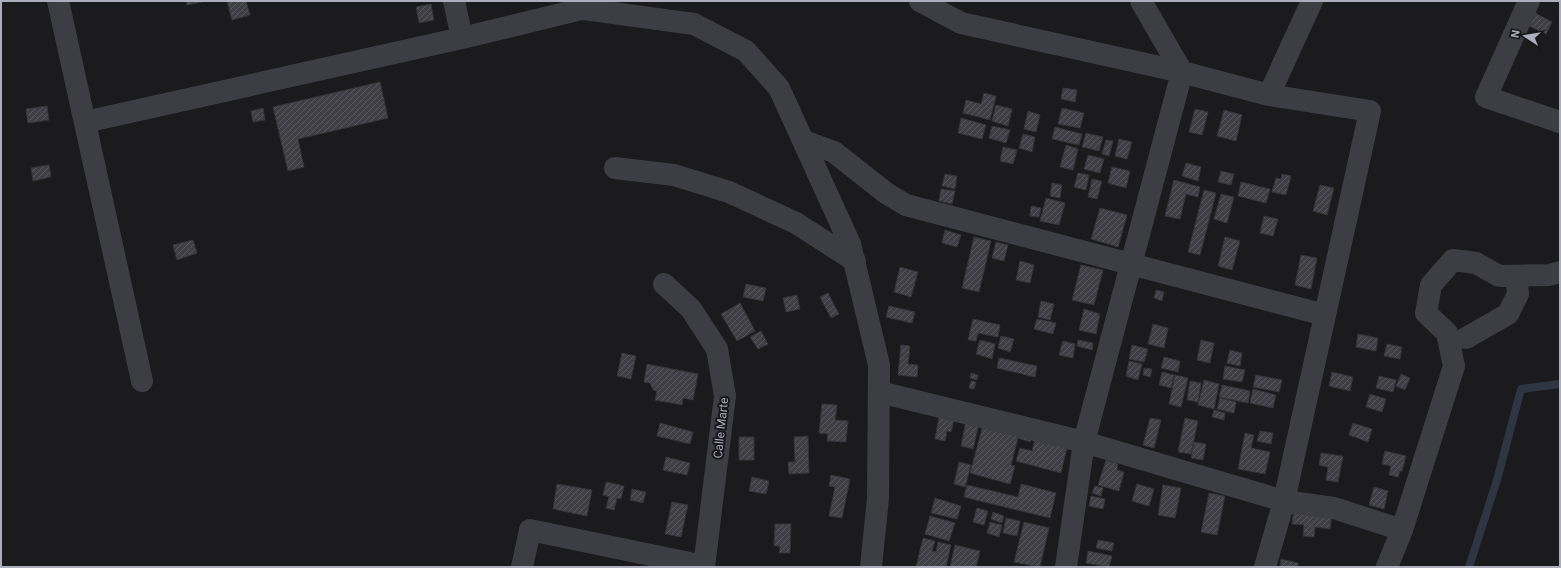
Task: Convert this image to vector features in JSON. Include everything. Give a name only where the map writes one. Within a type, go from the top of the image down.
[{"type":"street","points":[[58,1],[142,381]]},
{"type":"street","points":[[454,1],[462,38]]},
{"type":"street","points":[[85,122],[462,38],[615,1]]},
{"type":"street","points":[[920,1],[961,23],[1182,72],[1269,96],[1370,111],[1284,501],[1265,567]]},
{"type":"street","points":[[1066,567],[1084,442],[1182,72],[1141,1]]},
{"type":"street","points":[[1269,96],[1312,1]]},
{"type":"street","points":[[1529,1],[1486,97],[1560,122]]},
{"type":"street","points":[[584,9],[694,24],[746,51],[779,88],[850,244],[879,365],[878,498],[870,567]]},
{"type":"street","points":[[804,141],[834,152],[886,193],[906,205],[1325,315]]},
{"type":"street","points":[[615,168],[674,175],[729,192],[796,222],[855,261]]},
{"type":"street","points":[[1387,567],[1402,530],[1454,366],[1447,333],[1426,313],[1432,285],[1453,260],[1476,263],[1499,276],[1549,275],[1560,272]]},
{"type":"street","points":[[1466,338],[1508,314],[1518,294],[1516,276]]},
{"type":"street","name":"Calle Marte","points":[[664,284],[691,308],[717,349],[726,396],[704,566]]},
{"type":"street","points":[[879,392],[1084,442],[1284,501],[1334,508],[1402,530]]},
{"type":"street","points":[[522,567],[530,530],[704,566]]},
{"type":"building","points":[[186,1],[206,1],[187,5]]},
{"type":"building","points":[[227,1],[246,1],[250,15],[232,20]]},
{"type":"building","points":[[431,4],[434,20],[419,23],[416,7]]},
{"type":"building","points":[[1535,13],[1552,22],[1546,34],[1529,26]]},
{"type":"building","points":[[380,82],[388,118],[298,139],[304,167],[288,171],[273,107]]},
{"type":"building","points":[[1063,88],[1077,90],[1075,102],[1061,99]]},
{"type":"building","points":[[984,93],[996,96],[990,120],[963,113],[966,100],[981,104]]},
{"type":"building","points":[[996,105],[1012,109],[1008,126],[992,121]]},
{"type":"building","points":[[47,106],[49,120],[28,123],[26,109]]},
{"type":"building","points":[[263,108],[265,120],[253,122],[251,111]]},
{"type":"building","points":[[1062,108],[1084,113],[1080,128],[1058,124]]},
{"type":"building","points":[[1195,109],[1208,112],[1202,135],[1189,132]]},
{"type":"building","points":[[1224,110],[1242,115],[1236,141],[1217,136]]},
{"type":"building","points":[[1028,111],[1040,115],[1036,132],[1024,129]]},
{"type":"building","points":[[961,118],[986,125],[982,139],[958,133]]},
{"type":"building","points":[[992,126],[1010,130],[1006,143],[989,138]]},
{"type":"building","points":[[1055,127],[1082,134],[1079,145],[1052,139]]},
{"type":"building","points":[[1086,133],[1103,137],[1099,151],[1082,147]]},
{"type":"building","points":[[1023,134],[1035,137],[1032,152],[1019,148]]},
{"type":"building","points":[[1119,139],[1132,142],[1127,159],[1115,156]]},
{"type":"building","points":[[1106,140],[1113,141],[1109,156],[1102,154]]},
{"type":"building","points":[[1066,145],[1078,149],[1073,170],[1060,167]]},
{"type":"building","points":[[1003,147],[1017,150],[1013,164],[1000,161]]},
{"type":"building","points":[[1088,155],[1104,159],[1100,173],[1084,169]]},
{"type":"building","points":[[1186,163],[1201,167],[1198,181],[1182,176]]},
{"type":"building","points":[[49,165],[51,177],[33,181],[31,168]]},
{"type":"building","points":[[1112,167],[1130,171],[1126,188],[1108,183]]},
{"type":"building","points":[[1221,171],[1234,174],[1231,185],[1218,182]]},
{"type":"building","points":[[1078,173],[1089,175],[1086,190],[1074,187]]},
{"type":"building","points":[[945,174],[957,176],[955,189],[942,186]]},
{"type":"building","points":[[1282,174],[1291,176],[1286,195],[1272,192],[1276,178],[1281,179]]},
{"type":"building","points":[[1092,179],[1102,181],[1097,199],[1088,197]]},
{"type":"building","points":[[1174,180],[1200,187],[1198,197],[1186,194],[1180,219],[1165,216]]},
{"type":"building","points":[[1241,182],[1270,189],[1266,203],[1238,196]]},
{"type":"building","points":[[1052,183],[1062,185],[1060,198],[1050,196]]},
{"type":"building","points":[[1320,185],[1334,188],[1327,215],[1313,211]]},
{"type":"building","points":[[941,189],[955,191],[952,204],[939,201]]},
{"type":"building","points":[[1204,190],[1216,193],[1200,255],[1188,252]]},
{"type":"building","points":[[1221,194],[1234,197],[1227,223],[1214,219]]},
{"type":"building","points":[[1046,198],[1065,203],[1059,225],[1040,221]]},
{"type":"building","points":[[1031,206],[1041,208],[1039,217],[1030,216]]},
{"type":"building","points":[[1100,208],[1127,215],[1118,247],[1091,239]]},
{"type":"building","points":[[1264,216],[1278,219],[1273,236],[1260,233]]},
{"type":"building","points":[[945,230],[961,235],[957,247],[942,243]]},
{"type":"building","points":[[974,237],[991,241],[979,292],[962,288]]},
{"type":"building","points":[[1225,237],[1240,241],[1232,270],[1218,266]]},
{"type":"building","points":[[193,240],[197,253],[177,260],[173,245]]},
{"type":"building","points":[[996,242],[1008,245],[1004,261],[992,258]]},
{"type":"building","points":[[1301,255],[1317,258],[1311,289],[1295,285]]},
{"type":"building","points":[[1020,261],[1034,265],[1030,283],[1016,280]]},
{"type":"building","points":[[1081,265],[1103,270],[1094,305],[1072,300]]},
{"type":"building","points":[[900,267],[918,272],[911,297],[894,292]]},
{"type":"building","points":[[746,284],[766,288],[763,301],[743,297]]},
{"type":"building","points":[[1156,290],[1164,292],[1162,301],[1154,298]]},
{"type":"building","points":[[828,293],[839,314],[831,318],[820,297]]},
{"type":"building","points":[[797,295],[800,309],[786,312],[783,298]]},
{"type":"building","points":[[1041,301],[1054,304],[1050,320],[1038,317]]},
{"type":"building","points":[[740,303],[755,331],[737,341],[721,314]]},
{"type":"building","points":[[889,306],[915,312],[912,323],[886,317]]},
{"type":"building","points":[[1084,309],[1100,314],[1096,334],[1079,330]]},
{"type":"building","points":[[973,319],[1000,325],[998,337],[978,333],[976,341],[968,340]]},
{"type":"building","points":[[1037,319],[1056,323],[1053,334],[1034,329]]},
{"type":"building","points":[[1153,324],[1168,328],[1164,348],[1148,344]]},
{"type":"building","points":[[761,331],[768,344],[758,349],[750,337]]},
{"type":"building","points":[[1358,334],[1378,338],[1376,351],[1356,347]]},
{"type":"building","points":[[1001,336],[1014,339],[1010,352],[998,348]]},
{"type":"building","points":[[980,340],[995,344],[992,359],[976,354]]},
{"type":"building","points":[[1078,340],[1093,343],[1092,350],[1077,346]]},
{"type":"building","points":[[1201,340],[1214,343],[1210,363],[1197,360]]},
{"type":"building","points":[[1063,341],[1075,344],[1073,358],[1059,355]]},
{"type":"building","points":[[1387,344],[1402,347],[1400,359],[1384,356]]},
{"type":"building","points":[[901,345],[910,346],[908,364],[918,365],[917,377],[898,375]]},
{"type":"building","points":[[1132,345],[1148,349],[1144,362],[1129,359]]},
{"type":"building","points":[[1230,350],[1242,353],[1240,366],[1227,363]]},
{"type":"building","points":[[622,353],[636,356],[631,379],[617,376]]},
{"type":"building","points":[[1164,357],[1180,361],[1178,372],[1161,368]]},
{"type":"building","points":[[999,358],[1037,366],[1035,377],[997,368]]},
{"type":"building","points":[[1129,361],[1142,364],[1138,380],[1126,376]]},
{"type":"building","points":[[647,364],[698,374],[693,400],[683,398],[682,405],[655,400],[657,391],[653,390],[650,383],[644,382]]},
{"type":"building","points":[[1225,366],[1245,370],[1242,382],[1223,379]]},
{"type":"building","points":[[1144,368],[1152,369],[1150,377],[1143,375]]},
{"type":"building","points":[[1162,372],[1174,375],[1171,388],[1159,385]]},
{"type":"building","points":[[1332,372],[1353,377],[1350,391],[1329,386]]},
{"type":"building","points":[[971,373],[978,375],[977,380],[970,378]]},
{"type":"building","points":[[1401,374],[1410,378],[1405,390],[1396,386]]},
{"type":"building","points":[[1175,375],[1188,378],[1181,407],[1169,404]]},
{"type":"building","points":[[1256,375],[1282,380],[1279,392],[1253,387]]},
{"type":"building","points":[[1379,376],[1396,380],[1393,392],[1376,388]]},
{"type":"building","points":[[1204,380],[1219,384],[1214,409],[1198,405]]},
{"type":"building","points":[[971,381],[976,382],[974,389],[969,388]]},
{"type":"building","points":[[1190,381],[1201,383],[1198,402],[1187,400]]},
{"type":"building","points":[[1222,385],[1250,391],[1248,403],[1219,397]]},
{"type":"building","points":[[1253,389],[1276,395],[1273,408],[1250,403]]},
{"type":"building","points":[[1370,394],[1386,399],[1382,412],[1366,407]]},
{"type":"building","points":[[1220,398],[1236,402],[1234,413],[1217,409]]},
{"type":"building","points":[[822,404],[837,405],[835,420],[848,421],[846,442],[827,441],[828,434],[819,433]]},
{"type":"building","points":[[1214,410],[1225,413],[1224,420],[1212,417]]},
{"type":"building","points":[[939,417],[954,420],[951,432],[947,431],[945,441],[935,439]]},
{"type":"building","points":[[1150,418],[1161,420],[1154,448],[1143,445]]},
{"type":"building","points":[[1185,418],[1198,421],[1191,454],[1178,452]]},
{"type":"building","points":[[966,421],[979,424],[973,449],[961,446]]},
{"type":"building","points":[[984,421],[1032,434],[1030,442],[1018,438],[1011,465],[1015,466],[1010,484],[970,473]]},
{"type":"building","points":[[660,423],[693,432],[690,444],[657,436]]},
{"type":"building","points":[[1353,423],[1372,429],[1368,442],[1349,435]]},
{"type":"building","points":[[1260,431],[1273,433],[1271,444],[1257,441]]},
{"type":"building","points":[[1245,433],[1254,435],[1251,448],[1270,452],[1265,474],[1238,469]]},
{"type":"building","points":[[1036,434],[1068,443],[1061,473],[1016,461],[1020,448],[1032,451]]},
{"type":"building","points":[[808,436],[809,473],[789,474],[788,462],[795,462],[794,437]]},
{"type":"building","points":[[739,437],[754,437],[754,460],[739,460]]},
{"type":"building","points":[[1194,442],[1206,444],[1203,460],[1191,458]]},
{"type":"building","points":[[1385,451],[1406,456],[1402,471],[1400,471],[1398,477],[1389,475],[1391,466],[1382,464]]},
{"type":"building","points":[[1321,453],[1343,456],[1338,482],[1326,480],[1328,467],[1319,465]]},
{"type":"building","points":[[666,457],[690,463],[687,475],[663,470]]},
{"type":"building","points":[[1106,460],[1118,464],[1117,470],[1124,472],[1119,491],[1098,485]]},
{"type":"building","points":[[959,462],[971,465],[965,487],[954,484]]},
{"type":"building","points":[[831,475],[850,479],[842,518],[829,516],[835,487],[829,486]]},
{"type":"building","points":[[752,477],[769,481],[766,494],[749,491]]},
{"type":"building","points":[[606,482],[624,486],[621,499],[617,498],[614,510],[606,508],[609,497],[603,495]]},
{"type":"building","points":[[557,484],[592,490],[587,516],[553,509]]},
{"type":"building","points":[[1021,484],[1056,493],[1050,518],[964,497],[967,485],[1018,497]]},
{"type":"building","points":[[1137,484],[1154,489],[1149,506],[1132,501]]},
{"type":"building","points":[[1163,485],[1181,488],[1175,518],[1158,515]]},
{"type":"building","points":[[1095,486],[1103,488],[1101,496],[1092,493]]},
{"type":"building","points":[[1374,487],[1388,491],[1384,509],[1369,505]]},
{"type":"building","points":[[632,489],[646,492],[643,503],[630,500]]},
{"type":"building","points":[[1209,493],[1225,496],[1217,535],[1201,532]]},
{"type":"building","points":[[1091,496],[1105,499],[1103,509],[1089,506]]},
{"type":"building","points":[[935,498],[961,506],[957,519],[931,513]]},
{"type":"building","points":[[672,502],[688,505],[681,537],[665,534]]},
{"type":"building","points":[[977,508],[988,511],[984,525],[973,522]]},
{"type":"building","points":[[1294,509],[1332,515],[1330,529],[1315,527],[1314,537],[1303,536],[1304,525],[1292,524]]},
{"type":"building","points":[[993,512],[1004,516],[1002,523],[991,519]]},
{"type":"building","points":[[930,516],[955,523],[949,541],[925,534]]},
{"type":"building","points":[[1006,518],[1020,521],[1017,536],[1003,533]]},
{"type":"building","points":[[990,522],[1002,525],[999,537],[987,533]]},
{"type":"building","points":[[1024,522],[1049,528],[1040,567],[1014,562]]},
{"type":"building","points":[[775,524],[791,524],[790,553],[779,553],[780,546],[774,546]]},
{"type":"building","points":[[923,538],[935,541],[932,551],[936,552],[938,542],[951,545],[946,567],[916,567]]},
{"type":"building","points":[[1098,540],[1114,543],[1112,551],[1096,548]]},
{"type":"building","points":[[955,545],[980,551],[976,567],[950,567]]},
{"type":"building","points":[[1088,551],[1112,556],[1109,567],[1086,563]]},
{"type":"building","points":[[1281,559],[1298,563],[1298,567],[1280,567]]},
{"type":"waterway","points":[[1469,567],[1497,480],[1521,389],[1560,384]]}]
